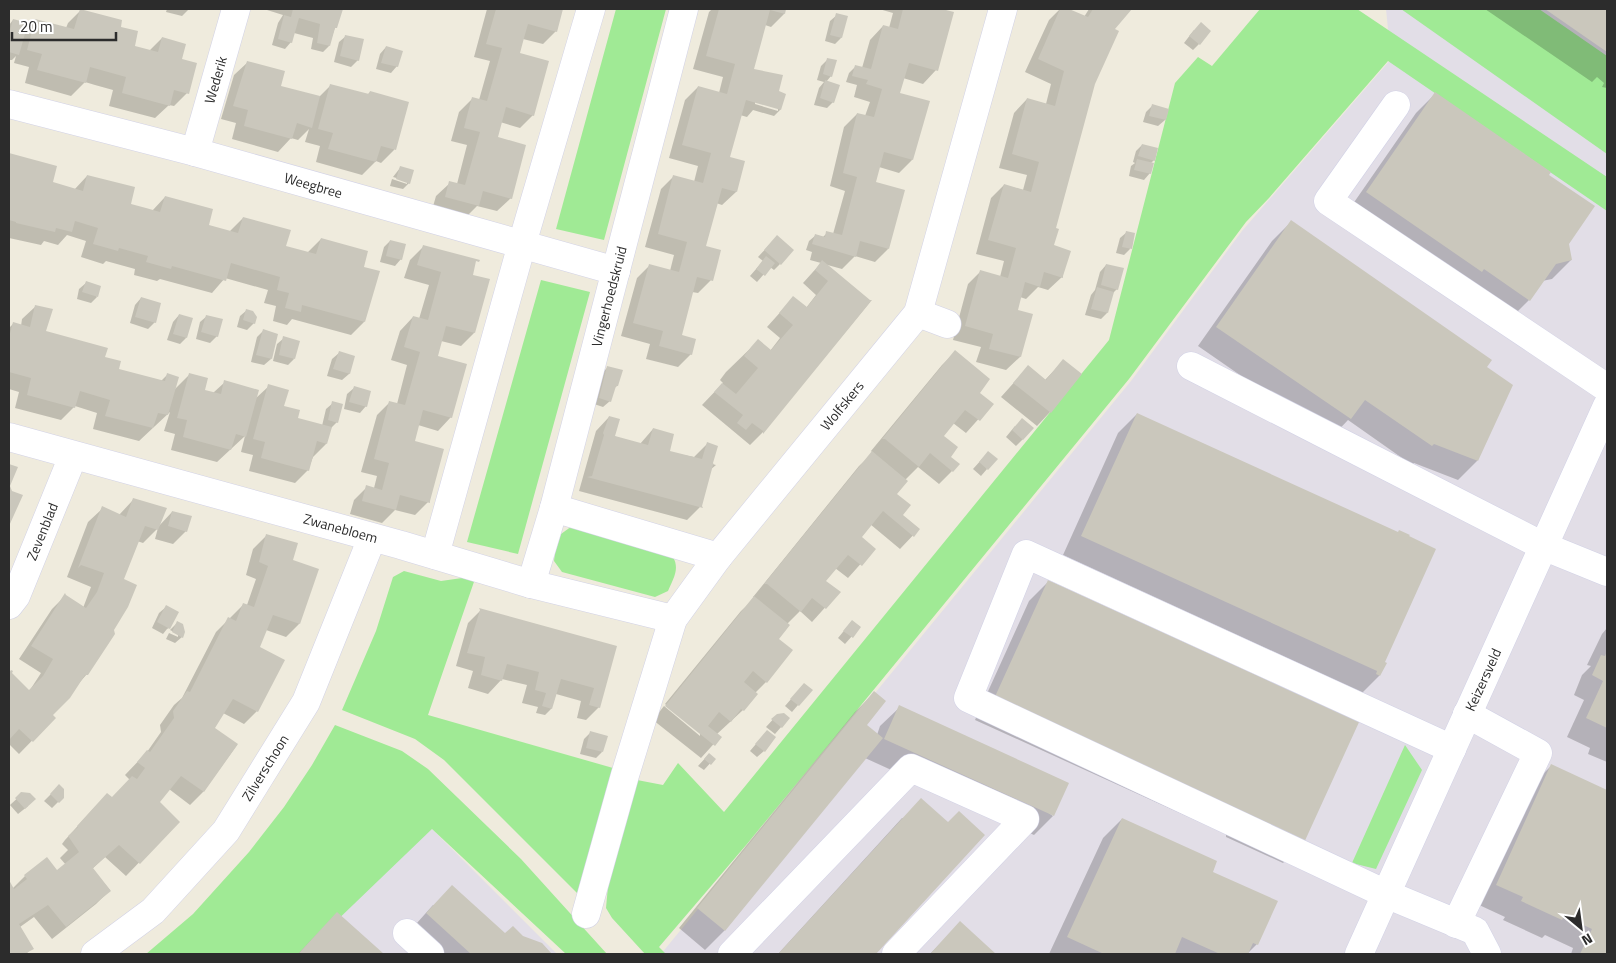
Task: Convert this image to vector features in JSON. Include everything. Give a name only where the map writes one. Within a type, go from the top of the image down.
[{"type":"street","name":"Wederik","points":[[195,152],[236,9]]},
{"type":"street","points":[[435,555],[522,244],[591,9]]},
{"type":"street","name":"Vingerhoedskruid","points":[[531,584],[554,508],[684,9]]},
{"type":"street","name":"Wolfskers","points":[[586,914],[624,775],[673,619],[718,557],[918,314],[1003,9]]},
{"type":"street","name":"Weegbree","points":[[9,104],[195,152],[616,270]]},
{"type":"street","points":[[1396,105],[1328,201],[1607,388]]},
{"type":"street","points":[[918,314],[947,324]]},
{"type":"street","points":[[1192,366],[1543,546],[1607,572]]},
{"type":"street","name":"Keizersveld","points":[[1359,954],[1607,406]]},
{"type":"street","name":"Zwanebloem","points":[[9,437],[435,555],[531,584],[673,619]]},
{"type":"street","name":"Zevenblad","points":[[9,605],[16,596],[73,456]]},
{"type":"street","points":[[554,508],[718,557]]},
{"type":"street","name":"Zilverschoon","points":[[95,954],[154,911],[226,831],[306,702],[372,538]]},
{"type":"street","points":[[1452,749],[1026,554],[968,698],[1386,894],[1475,931],[1486,954]]},
{"type":"street","points":[[1456,924],[1538,753],[1467,714]]},
{"type":"street","points":[[732,954],[911,768],[1025,819],[896,954]]},
{"type":"street","points":[[407,933],[430,954]]},
{"type":"shaded area","points":[[1386,9],[1607,9],[1607,954],[661,954],[1131,381],[1242,231],[1391,59]]},
{"type":"shaded area","points":[[432,829],[557,954],[294,954]]},
{"type":"green space","points":[[616,9],[666,9],[604,240],[556,229]]},
{"type":"green space","points":[[1260,9],[1357,9],[1607,177],[1607,211],[1388,61],[1246,222],[1129,379],[747,844],[659,947],[666,954],[645,954],[612,918],[606,908],[610,864],[637,780],[663,785],[678,763],[724,812],[1109,340],[1175,83],[1198,57],[1212,66]]},
{"type":"green space","points":[[1401,9],[1539,9],[1607,56],[1607,154]]},
{"type":"green space","points":[[541,280],[590,292],[518,554],[467,542]]},
{"type":"green space","points":[[572,526],[673,557],[676,570],[668,591],[655,597],[562,572],[554,561],[555,552],[561,534]]},
{"type":"green space","points":[[404,571],[441,581],[476,576],[428,715],[613,768],[580,896],[444,760],[415,739],[342,710],[376,631],[393,577]]},
{"type":"green space","points":[[335,725],[402,751],[428,769],[521,859],[607,954],[566,954],[432,829],[302,954],[146,954],[193,914],[249,852],[284,807],[312,765]]},
{"type":"green space","points":[[1405,745],[1422,770],[1376,869],[1352,863]]},
{"type":"building","points":[[80,9],[122,20],[121,27],[138,31],[135,46],[158,52],[162,37],[186,44],[182,59],[197,63],[189,94],[174,90],[170,106],[122,93],[126,77],[90,67],[86,83],[37,70],[42,54],[27,50],[35,19],[74,29]]},
{"type":"building","points":[[293,9],[343,9],[330,46],[317,43],[320,24],[299,18],[292,43],[278,39],[284,15],[291,17]]},
{"type":"building","points":[[496,9],[563,9],[557,32],[528,24],[524,38],[520,53],[549,61],[534,116],[506,107],[498,137],[526,145],[512,199],[483,191],[479,206],[445,197],[449,181],[465,185],[480,132],[464,128],[472,97],[487,101],[502,48],[486,44]]},
{"type":"building","points":[[719,9],[786,9],[785,14],[770,10],[754,69],[783,75],[779,91],[786,94],[781,110],[746,100],[730,157],[745,161],[737,192],[722,188],[706,246],[721,250],[713,281],[697,277],[682,335],[696,339],[692,355],[659,346],[663,331],[633,323],[649,264],[679,272],[687,242],[658,234],[673,175],[703,183],[711,153],[682,145],[698,86],[727,94],[735,64],[706,56]]},
{"type":"building","points":[[903,9],[942,9],[954,12],[938,71],[909,63],[900,93],[930,101],[913,160],[884,152],[876,182],[905,190],[889,249],[860,241],[856,257],[812,244],[815,234],[825,237],[826,231],[842,235],[857,177],[843,173],[857,113],[874,117],[882,89],[866,84],[868,80],[852,76],[855,65],[871,69],[883,25],[898,29]]},
{"type":"building","points":[[1060,9],[1069,9],[1088,17],[1093,9],[1132,9],[1115,29],[1119,31],[1095,84],[1056,228],[1059,229],[1054,245],[1071,251],[1063,278],[1044,272],[1040,287],[1025,282],[1018,310],[1033,314],[1021,357],[989,349],[993,334],[965,326],[980,270],[1008,278],[1016,248],[988,240],[1004,184],[1031,192],[1039,162],[1012,154],[1027,98],[1055,106],[1064,71],[1038,59]]},
{"type":"building","points":[[1545,9],[1607,9],[1607,52]]},
{"type":"building","points":[[836,13],[848,16],[842,38],[830,35]]},
{"type":"building","points":[[13,19],[28,23],[19,55],[9,52],[9,34]]},
{"type":"building","points":[[1201,22],[1211,31],[1200,45],[1189,36]]},
{"type":"building","points":[[345,35],[364,39],[359,61],[340,56]]},
{"type":"building","points":[[386,46],[403,51],[398,67],[381,63]]},
{"type":"building","points":[[827,58],[837,60],[832,77],[823,74]]},
{"type":"building","points":[[247,61],[285,71],[281,86],[320,96],[312,128],[297,123],[292,139],[244,126],[248,110],[233,106]]},
{"type":"building","points":[[825,80],[840,85],[834,103],[820,98]]},
{"type":"building","points":[[330,84],[369,94],[370,91],[409,102],[396,150],[381,146],[376,162],[328,149],[333,133],[318,129]]},
{"type":"building","points":[[1435,92],[1551,172],[1549,175],[1595,206],[1569,244],[1572,260],[1556,264],[1530,301],[1484,269],[1482,272],[1366,192]]},
{"type":"building","points":[[1152,104],[1169,109],[1166,120],[1149,116]]},
{"type":"building","points":[[1142,144],[1158,148],[1155,161],[1138,156]]},
{"type":"building","points":[[9,153],[57,166],[53,182],[83,191],[87,175],[135,187],[131,204],[160,212],[165,196],[213,209],[209,225],[238,233],[243,217],[291,230],[286,246],[316,254],[321,238],[368,251],[364,267],[380,271],[365,322],[302,305],[301,312],[285,308],[289,293],[277,290],[280,277],[231,263],[226,281],[172,266],[171,269],[146,262],[148,256],[119,248],[118,251],[93,244],[98,228],[75,221],[72,232],[56,228],[55,232],[9,220]]},
{"type":"building","points":[[1137,159],[1154,163],[1151,174],[1134,170]]},
{"type":"building","points":[[400,166],[414,170],[410,184],[396,179]]},
{"type":"building","points":[[1291,220],[1492,360],[1487,367],[1513,385],[1478,461],[1434,444],[1432,446],[1365,400],[1351,419],[1216,327]]},
{"type":"building","points":[[1126,231],[1135,233],[1132,249],[1122,247]]},
{"type":"building","points":[[777,235],[794,250],[781,265],[764,250]]},
{"type":"building","points":[[390,240],[406,244],[402,260],[386,256]]},
{"type":"building","points":[[423,245],[480,260],[479,262],[476,261],[473,275],[490,279],[475,333],[446,326],[438,356],[467,364],[452,418],[423,410],[415,441],[444,449],[430,503],[400,495],[396,510],[362,501],[366,485],[382,490],[389,463],[374,459],[389,401],[405,405],[420,352],[404,347],[413,316],[428,320],[441,272],[417,265]]},
{"type":"building","points":[[766,256],[775,263],[765,276],[756,269]]},
{"type":"building","points":[[822,260],[872,300],[763,434],[763,431],[752,423],[746,430],[737,423],[743,415],[714,392],[722,383],[736,394],[758,368],[744,356],[758,339],[771,350],[793,325],[779,313],[793,296],[807,307],[828,281],[815,270]]},
{"type":"building","points":[[1106,264],[1124,268],[1118,290],[1101,285]]},
{"type":"building","points":[[86,281],[101,286],[98,297],[82,292]]},
{"type":"building","points":[[1097,287],[1114,292],[1108,313],[1091,309]]},
{"type":"building","points":[[141,297],[161,303],[156,323],[135,317]]},
{"type":"building","points":[[35,305],[53,309],[46,331],[108,348],[105,357],[121,361],[119,369],[165,381],[167,373],[179,377],[168,415],[158,413],[153,428],[105,416],[110,400],[80,391],[75,408],[27,395],[31,378],[9,372],[9,337],[13,322],[30,327]]},
{"type":"building","points":[[246,309],[253,311],[257,317],[255,324],[243,320]]},
{"type":"building","points":[[179,314],[193,318],[187,338],[173,334]]},
{"type":"building","points":[[206,315],[223,319],[218,337],[201,332]]},
{"type":"building","points":[[263,329],[278,334],[272,359],[256,355]]},
{"type":"building","points":[[283,336],[300,341],[295,359],[279,355]]},
{"type":"building","points":[[955,350],[990,379],[980,393],[994,404],[980,421],[965,410],[944,436],[958,447],[951,457],[960,464],[953,472],[930,453],[919,467],[885,439],[882,439]]},
{"type":"building","points":[[339,351],[355,356],[350,374],[333,369]]},
{"type":"building","points":[[1063,359],[1082,374],[1051,413],[1013,383],[1028,365],[1046,380]]},
{"type":"building","points":[[607,366],[623,370],[611,402],[599,398]]},
{"type":"building","points":[[189,373],[208,378],[205,390],[221,394],[224,380],[259,390],[246,437],[236,434],[231,450],[183,437],[187,420],[177,418]]},
{"type":"building","points":[[268,384],[289,390],[284,406],[300,410],[298,418],[332,427],[327,444],[317,441],[309,471],[261,458],[265,442],[253,439]]},
{"type":"building","points":[[354,386],[371,391],[367,407],[349,402]]},
{"type":"building","points":[[332,401],[343,404],[338,423],[328,420]]},
{"type":"building","points":[[1137,413],[1398,532],[1399,530],[1410,535],[1436,549],[1380,676],[1376,674],[1377,671],[1081,536]]},
{"type":"building","points":[[609,416],[620,419],[615,436],[648,445],[653,428],[674,434],[670,451],[702,459],[707,442],[718,446],[703,508],[587,477],[592,476]]},
{"type":"building","points":[[1022,418],[1034,428],[1023,440],[1012,430]]},
{"type":"building","points":[[872,451],[908,481],[897,494],[911,505],[903,515],[920,529],[914,537],[883,511],[862,537],[876,549],[862,566],[848,555],[826,581],[841,592],[826,609],[812,598],[801,612],[767,584],[764,584]]},
{"type":"building","points":[[988,451],[998,459],[988,470],[979,462]]},
{"type":"building","points":[[9,464],[18,467],[10,486],[12,491],[23,495],[9,526]]},
{"type":"building","points":[[133,498],[167,508],[158,530],[145,526],[124,579],[137,585],[128,607],[114,630],[115,634],[88,675],[85,675],[70,698],[53,715],[56,718],[33,742],[19,729],[9,740],[9,673],[11,670],[13,671],[12,673],[29,690],[43,676],[53,659],[31,646],[65,593],[86,608],[97,592],[104,573],[81,565],[78,568],[102,506],[126,517]]},
{"type":"building","points":[[172,511],[192,516],[187,532],[168,526]]},
{"type":"building","points":[[266,534],[298,543],[293,560],[319,569],[300,624],[273,615],[260,647],[285,660],[258,712],[233,699],[215,728],[238,744],[204,792],[181,776],[160,802],[180,822],[140,864],[119,845],[93,868],[111,891],[66,927],[48,905],[19,924],[34,949],[24,954],[9,954],[9,880],[14,889],[27,879],[24,875],[47,857],[57,870],[79,852],[68,836],[107,793],[112,797],[132,776],[137,779],[145,768],[137,762],[147,750],[150,752],[174,718],[173,711],[187,691],[190,692],[228,617],[236,621],[243,603],[254,607],[268,566],[259,562]]},
{"type":"building","points":[[1048,580],[1300,695],[1301,693],[1360,720],[1303,845],[993,701]]},
{"type":"building","points":[[754,596],[790,625],[779,639],[793,650],[767,683],[753,671],[744,682],[758,694],[744,711],[741,709],[731,722],[719,712],[708,726],[722,737],[715,746],[665,706]]},
{"type":"building","points":[[166,605],[179,612],[170,629],[157,622]]},
{"type":"building","points":[[479,608],[617,646],[600,708],[589,705],[594,688],[561,679],[552,709],[542,706],[546,693],[535,690],[539,672],[507,664],[502,681],[481,675],[485,657],[467,653]]},
{"type":"building","points":[[852,620],[861,627],[853,638],[843,631]]},
{"type":"building","points":[[177,621],[183,624],[185,632],[183,638],[172,632]]},
{"type":"building","points":[[1607,651],[1607,728],[1586,718],[1603,681],[1592,675],[1601,655],[1605,656]]},
{"type":"building","points":[[804,683],[813,690],[799,706],[790,699]]},
{"type":"building","points":[[874,691],[886,701],[867,725],[883,738],[725,931],[697,908]]},
{"type":"building","points":[[899,705],[1069,783],[1054,816],[884,739]]},
{"type":"building","points":[[784,713],[790,718],[782,728],[771,719],[777,714]]},
{"type":"building","points":[[767,730],[776,737],[765,752],[755,744]]},
{"type":"building","points":[[590,731],[608,736],[603,752],[586,748]]},
{"type":"building","points":[[709,753],[716,759],[711,765],[704,759]]},
{"type":"building","points":[[1551,764],[1607,790],[1607,954],[1580,954],[1592,929],[1564,916],[1562,920],[1521,901],[1523,897],[1496,885]]},
{"type":"building","points":[[59,784],[64,789],[64,798],[59,803],[50,794]]},
{"type":"building","points":[[21,792],[30,793],[36,799],[25,809],[15,798]]},
{"type":"building","points":[[921,798],[948,822],[959,811],[985,835],[876,954],[778,954]]},
{"type":"building","points":[[1122,818],[1217,861],[1213,872],[1278,901],[1258,945],[1253,943],[1248,954],[1220,954],[1182,937],[1175,954],[1104,954],[1067,937]]},
{"type":"building","points":[[452,885],[505,933],[513,926],[523,936],[542,943],[552,954],[471,954],[426,913]]},
{"type":"building","points":[[337,912],[346,920],[384,954],[298,954]]},
{"type":"building","points":[[960,921],[996,954],[930,954]]}]
